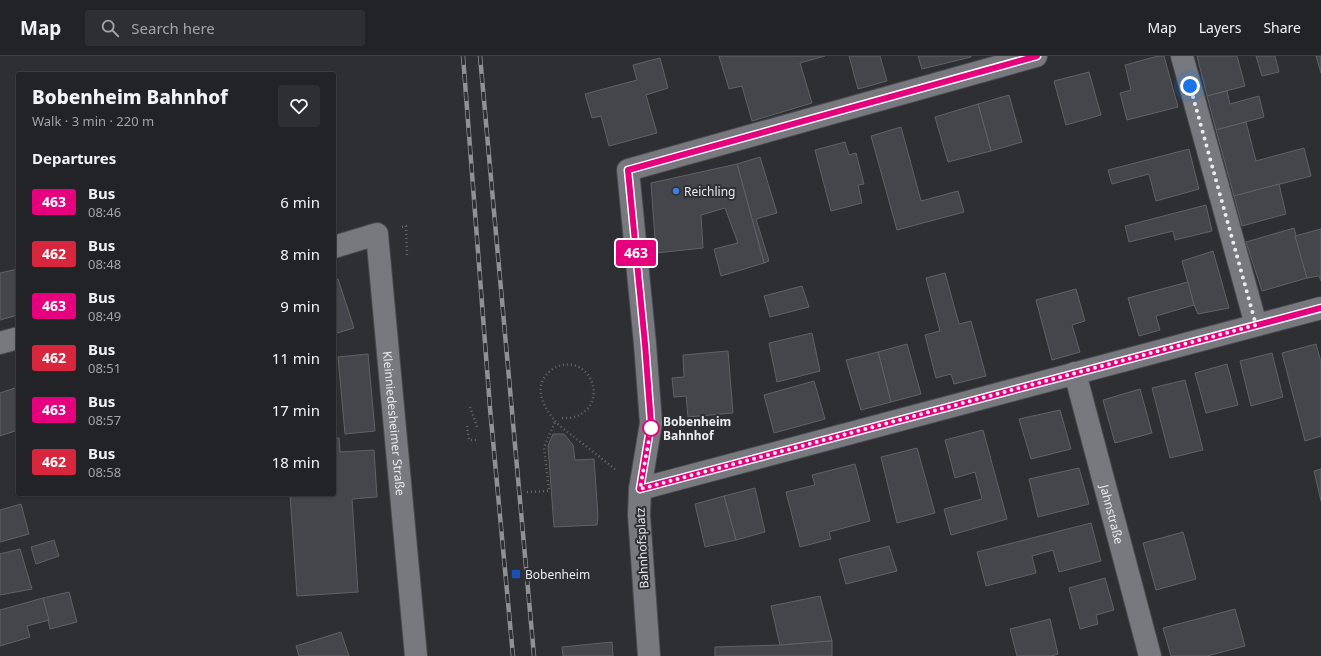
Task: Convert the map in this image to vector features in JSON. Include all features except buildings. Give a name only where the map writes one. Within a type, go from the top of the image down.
[{"type":"street","name":"Bahnhofsplatz","points":[[649,656],[639,521],[640,489],[651,423],[628,170],[1036,56]]},
{"type":"street","points":[[1182,56],[1256,325]]},
{"type":"street","name":"Kleinniedesheimer Straße","points":[[336,246],[377,234],[416,656]]},
{"type":"street","points":[[640,489],[1321,308]]},
{"type":"street","points":[[0,343],[16,339]]},
{"type":"street","name":"Jahnstraße","points":[[1075,373],[1150,656]]},
{"type":"path","points":[[562,418],[576,417],[583,413],[590,407],[593,399],[594,390],[588,374],[580,368],[572,365],[562,365],[553,368],[546,374],[540,391],[542,400],[555,422],[640,489]]},
{"type":"path","points":[[470,407],[478,429]]},
{"type":"path","points":[[527,492],[549,491],[544,447],[555,422]]},
{"type":"path","points":[[467,426],[469,440],[479,440]]},
{"type":"railway","points":[[463,56],[490,408],[513,656]]},
{"type":"railway","points":[[480,56],[534,656]]},
{"type":"bus line","name":"463","points":[[1037,56],[628,170],[651,423],[640,489],[1321,308]]},
{"type":"place","name":"Reichling","points":[[676,191]]},
{"type":"place","name":"Bobenheim Bahnhof","points":[[651,428]]},
{"type":"place","name":"Bobenheim","points":[[516,574]]},
{"type":"route","points":[[651,428],[640,489],[1256,325],[1190,86]]}]
